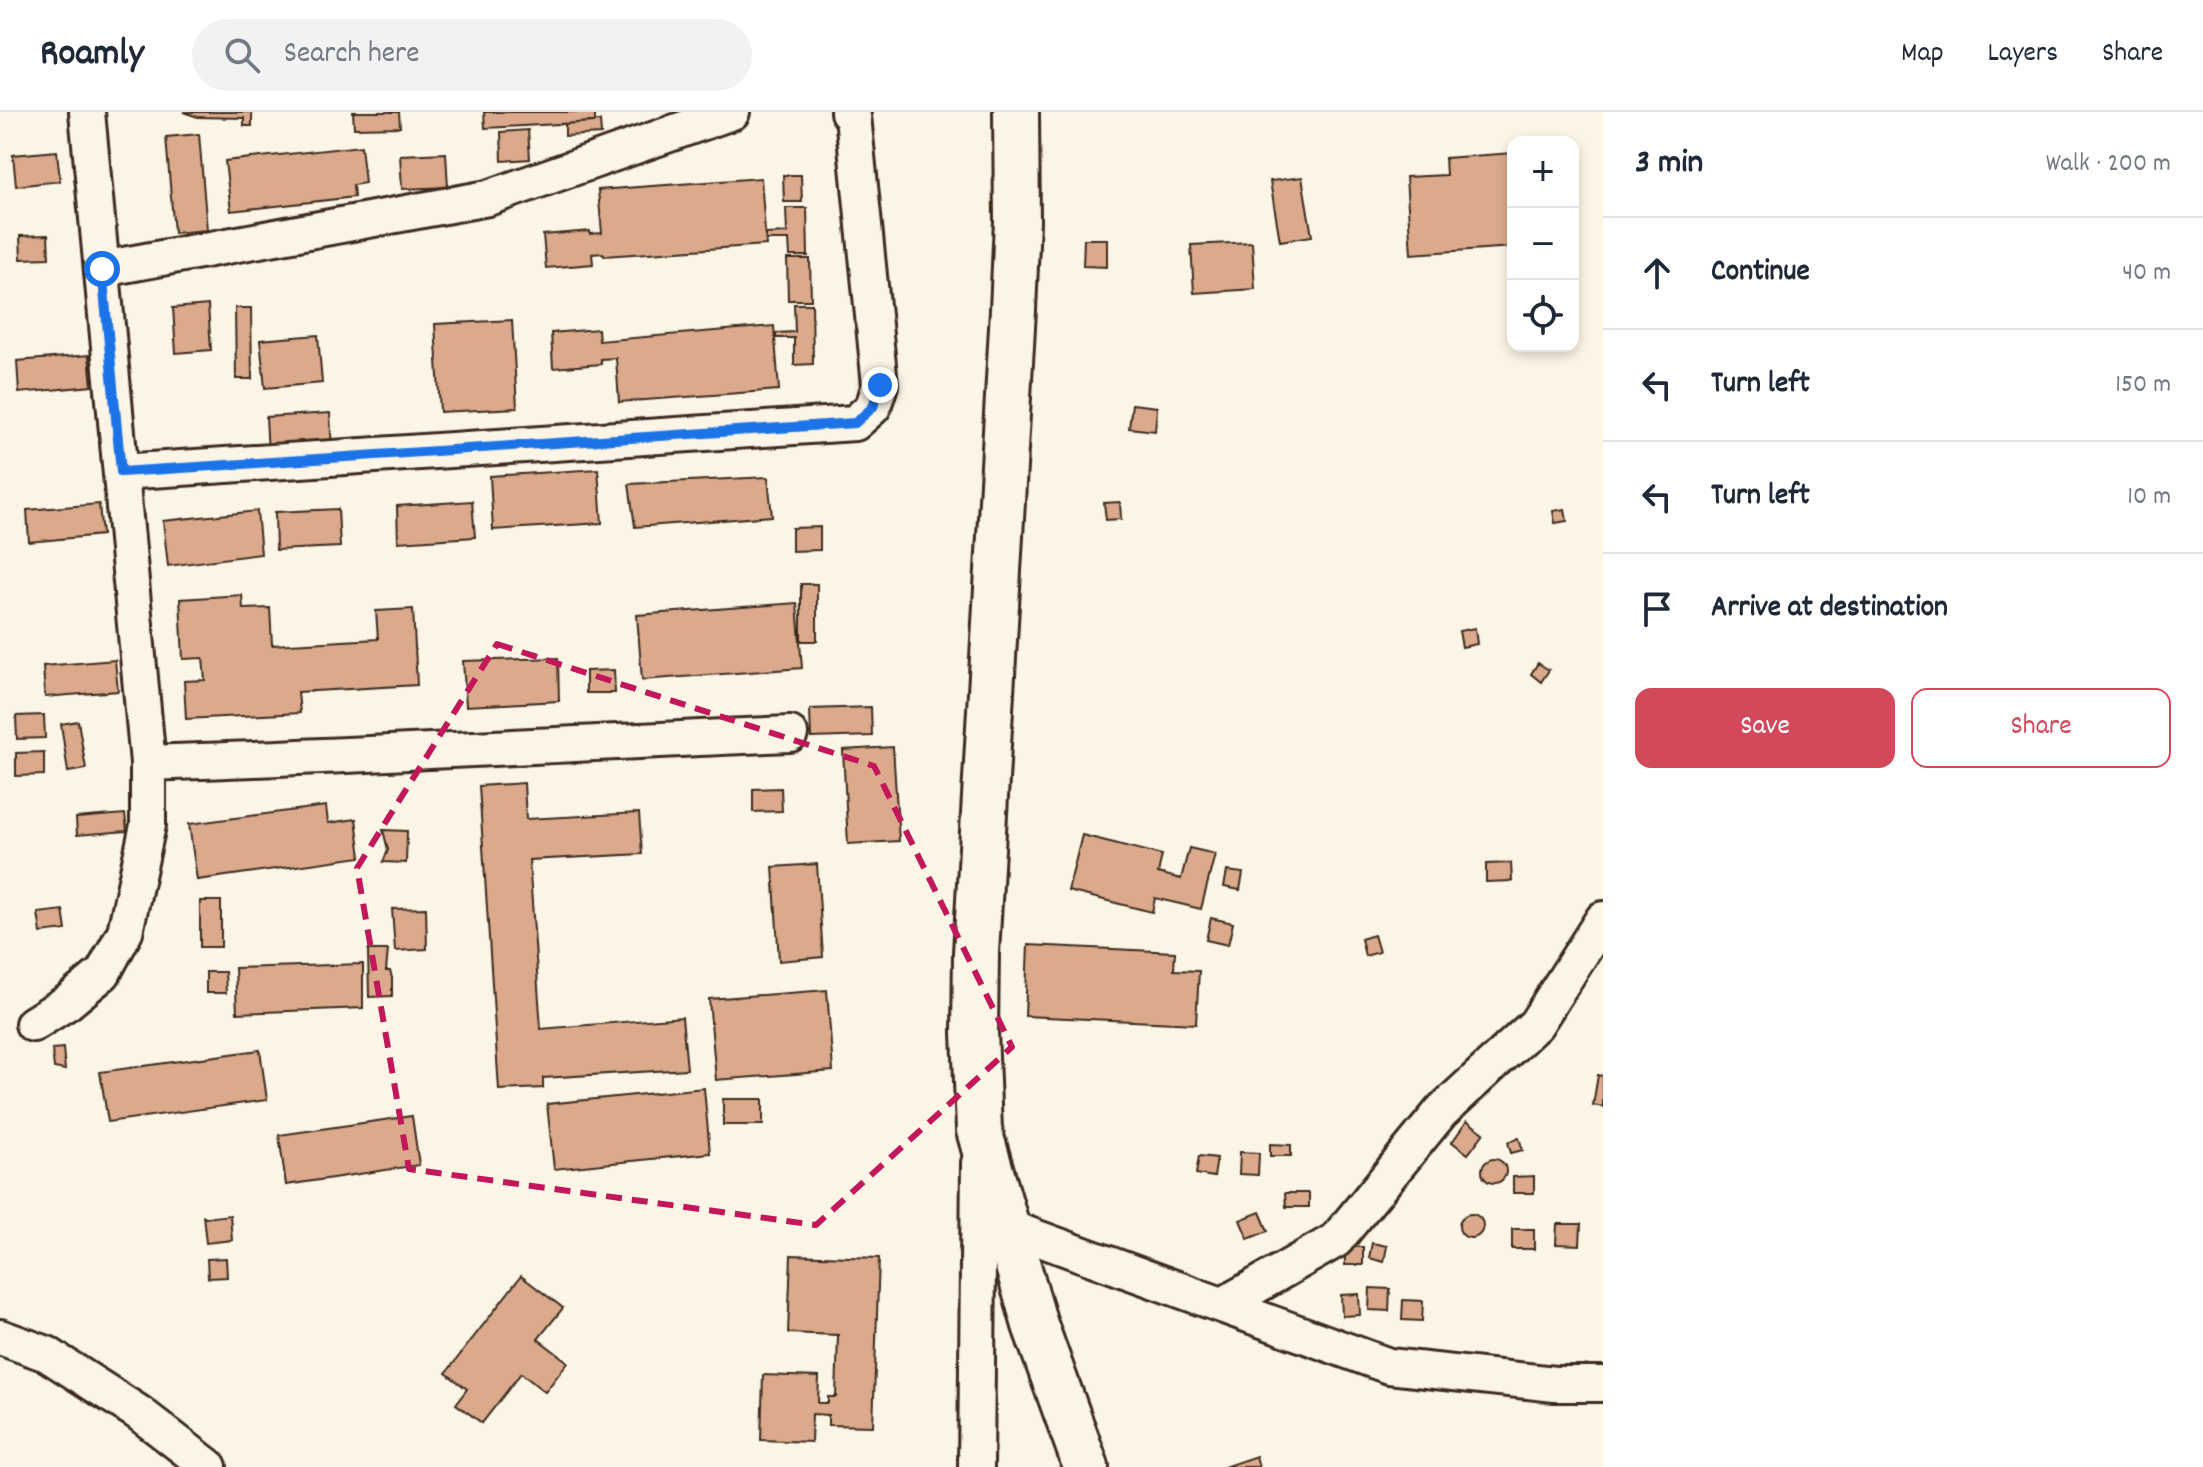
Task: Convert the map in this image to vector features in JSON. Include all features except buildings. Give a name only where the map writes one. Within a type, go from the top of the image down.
[{"type":"street","points":[[33,1024],[68,1002],[103,973],[125,932],[148,825],[148,763],[87,112]]},
{"type":"street","points":[[102,269],[488,198],[732,112]]},
{"type":"street","points":[[121,472],[855,423],[873,407],[880,385],[853,116],[848,112]]},
{"type":"street","points":[[976,1467],[979,1130],[976,953],[1013,310],[1017,221],[1016,112]]},
{"type":"street","points":[[148,763],[366,756],[510,746],[790,734]]},
{"type":"street","points":[[1223,1305],[1336,1240],[1441,1112],[1536,1024],[1603,919]]},
{"type":"street","points":[[979,1130],[1035,1325],[1086,1467]]},
{"type":"street","points":[[1007,1227],[1389,1366],[1555,1384],[1603,1384]]},
{"type":"street","points":[[0,1337],[47,1354],[139,1413],[209,1467]]},
{"type":"highlighted area","points":[[497,644],[874,766],[1012,1047],[816,1225],[409,1169],[357,868]]},
{"type":"route","points":[[102,269],[121,472],[855,423],[873,407],[880,385]]}]
